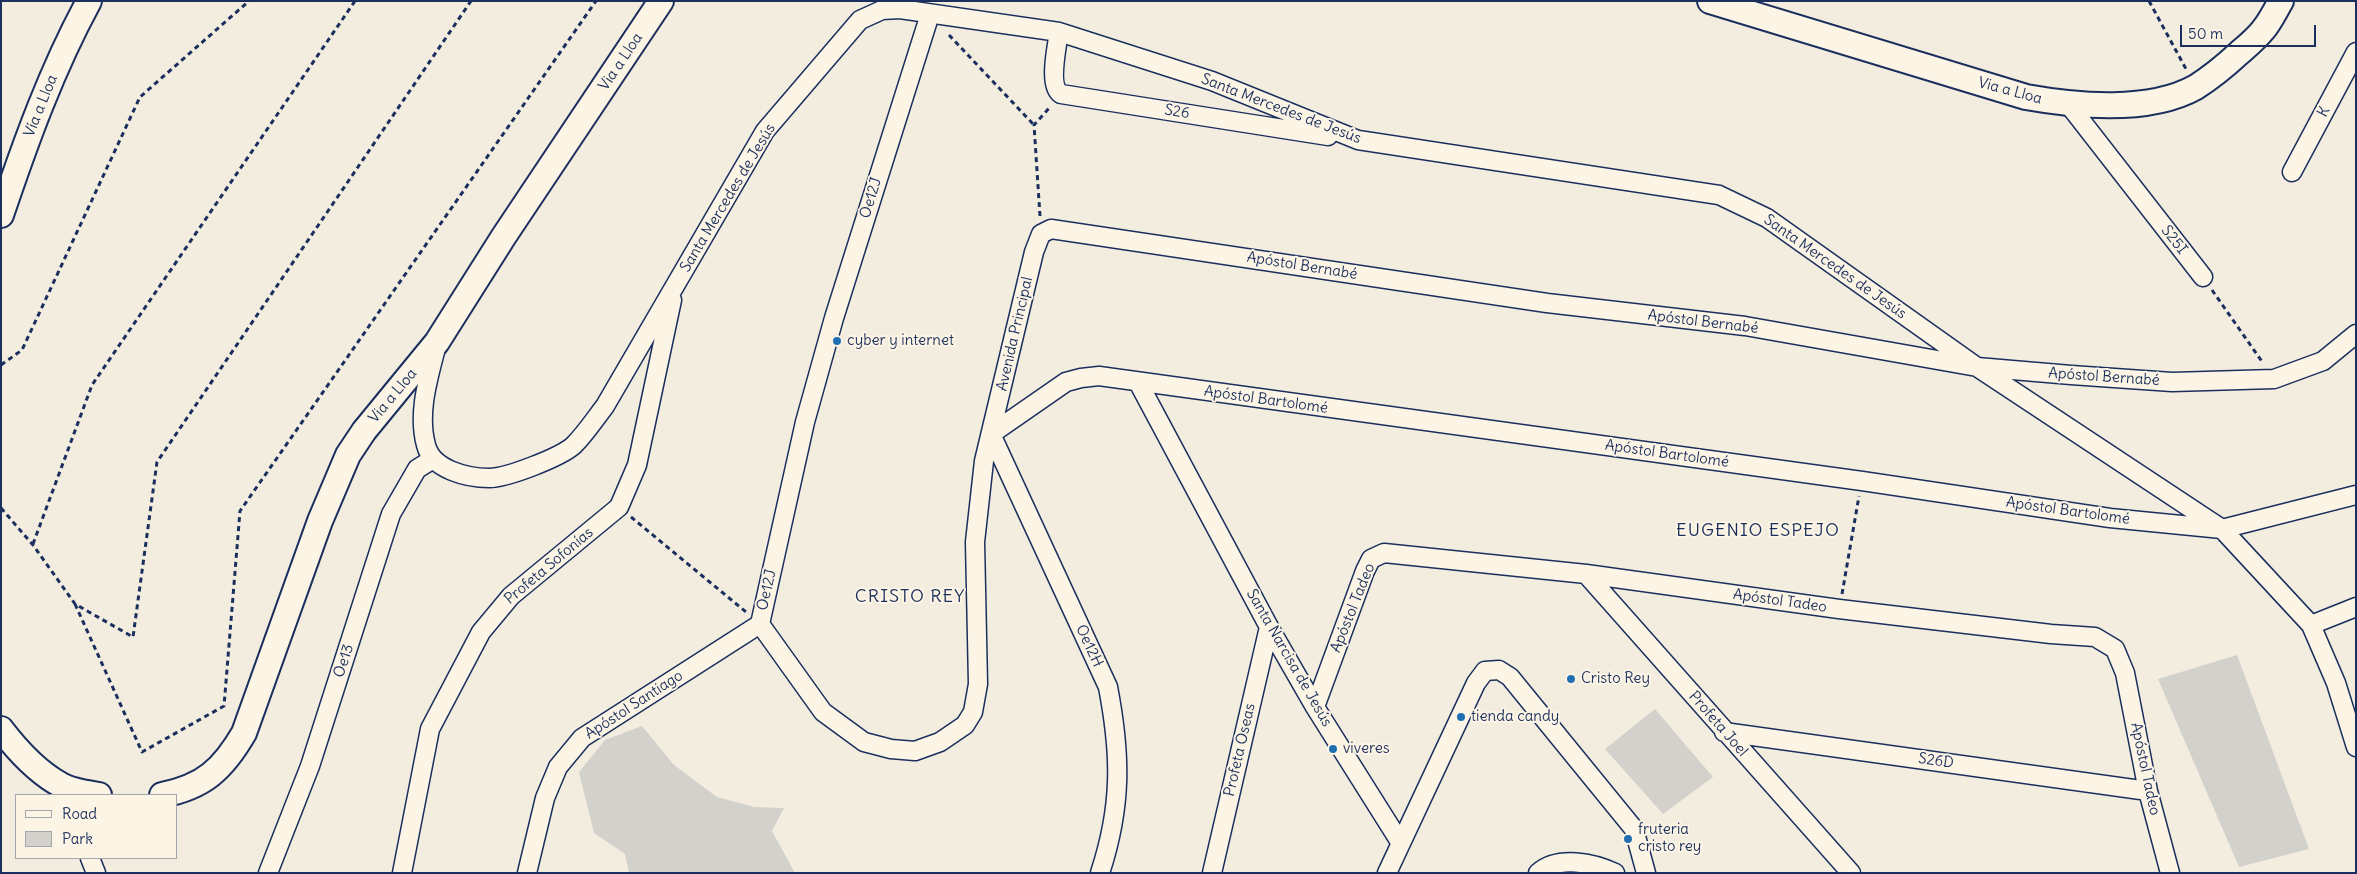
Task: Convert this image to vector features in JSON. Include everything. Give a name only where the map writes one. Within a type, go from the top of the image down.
[{"type":"street","name":"Vía a Lloa","points":[[1,214],[35,119],[66,43],[89,1]]},
{"type":"street","name":"Via a Lloa","points":[[165,794],[198,784],[217,770],[232,752],[244,733],[320,521],[348,455],[364,431],[437,342],[504,236],[661,1]]},
{"type":"street","name":"Via a Lloa","points":[[1710,1],[2026,97],[2069,105],[2130,105],[2176,96],[2196,87],[2230,61],[2262,31],[2281,1]]},
{"type":"street","name":"Santa Mercedes de Jesús","points":[[433,459],[445,467],[466,476],[491,478],[545,461],[573,446],[605,406],[765,131],[860,20],[882,10],[900,9],[1059,32],[1212,81],[1358,140],[1720,195],[1767,218],[1976,367],[2222,529],[2311,625],[2336,683],[2356,748]]},
{"type":"street","name":"Oe12J","points":[[930,14],[834,318],[805,422],[760,624],[823,712],[864,742],[891,749],[915,751],[940,742],[965,725],[973,712],[978,684],[975,542],[984,461],[992,434]]},
{"type":"street","points":[[1059,32],[1053,80],[1056,89],[1061,94]]},
{"type":"street","name":"K","points":[[2292,172],[2356,52]]},
{"type":"street","name":"S26","points":[[1061,94],[1358,140]]},
{"type":"street","name":"S25I","points":[[2069,105],[2204,277]]},
{"type":"street","name":"Apóstol Bernabé","points":[[1041,234],[1052,229],[1069,231],[1547,303],[1745,326],[1976,367],[2172,382],[2274,379],[2322,361],[2356,334]]},
{"type":"street","name":"Avenida Principal","points":[[992,434],[1034,252],[1041,234]]},
{"type":"street","name":"Profeta Sofonías","points":[[402,873],[430,729],[481,632],[510,596],[619,507],[637,465],[675,285]]},
{"type":"street","points":[[433,459],[426,446],[423,413],[426,388],[437,342]]},
{"type":"street","name":"Apóstol Bartolomé","points":[[992,434],[1066,382],[1099,376],[1862,481],[2110,518],[2222,529],[2356,495]]},
{"type":"street","name":"Santa Narcisa de Jesús","points":[[1138,382],[1269,626],[1315,707],[1400,842]]},
{"type":"street","name":"Oe12H","points":[[992,434],[1108,687],[1114,723],[1118,768],[1117,800],[1111,838],[1100,873]]},
{"type":"street","name":"Oe13","points":[[268,873],[310,766],[391,514],[417,469],[433,459]]},
{"type":"street","name":"Apóstol Tadeo","points":[[1315,707],[1371,559],[1384,553],[1399,553],[1586,574],[1839,609],[2051,634],[2095,637],[2106,642],[2114,649],[2125,673],[2148,791],[2170,873]]},
{"type":"street","name":"Profeta Joel","points":[[1586,574],[1848,872]]},
{"type":"street","points":[[2311,625],[2356,607]]},
{"type":"street","name":"Apóstol Santiago","points":[[527,873],[545,798],[558,767],[582,738],[760,624]]},
{"type":"street","name":"Profeta Oseas","points":[[1212,873],[1269,626]]},
{"type":"street","points":[[1387,873],[1476,683],[1485,671],[1499,670],[1510,677],[1634,829],[1646,873]]},
{"type":"street","points":[[1,729],[14,745],[63,791],[90,794]]},
{"type":"street","name":"S26D","points":[[1724,732],[2148,791]]},
{"type":"street","points":[[90,859],[96,873]]},
{"type":"street","points":[[1538,873],[1556,864],[1604,870]]},
{"type":"path","points":[[1,365],[22,350],[140,97],[250,1]]},
{"type":"path","points":[[33,545],[92,385],[355,1]]},
{"type":"path","points":[[75,604],[132,637],[157,462],[471,1]]},
{"type":"path","points":[[1,508],[33,545],[75,604],[142,752],[224,706],[240,511],[596,1]]},
{"type":"path","points":[[2149,1],[2196,87]]},
{"type":"path","points":[[930,14],[1034,125],[1041,234]]},
{"type":"path","points":[[1034,125],[1061,94]]},
{"type":"path","points":[[2204,277],[2274,379]]},
{"type":"path","points":[[1839,609],[1862,481]]},
{"type":"path","points":[[619,507],[760,624]]},
{"type":"green space","points":[[2237,655],[2309,849],[2239,867],[2158,679]]},
{"type":"green space","points":[[1655,709],[1713,777],[1663,814],[1605,749]]},
{"type":"green space","points":[[642,726],[674,765],[717,797],[754,807],[784,808],[772,831],[795,873],[629,873],[625,854],[594,833],[579,772],[605,740]]},
{"type":"place","name":"cyber y internet","points":[[837,341]]},
{"type":"place","name":"Cristo Rey","points":[[1571,679]]},
{"type":"place","name":"tienda candy","points":[[1461,717]]},
{"type":"place","name":"viveres","points":[[1333,749]]},
{"type":"place","name":"fruteria cristo rey","points":[[1628,839]]},
{"type":"district","name":"EUGENIO ESPEJO","points":[[1758,531]]},
{"type":"district","name":"CRISTO REY","points":[[910,597]]}]
